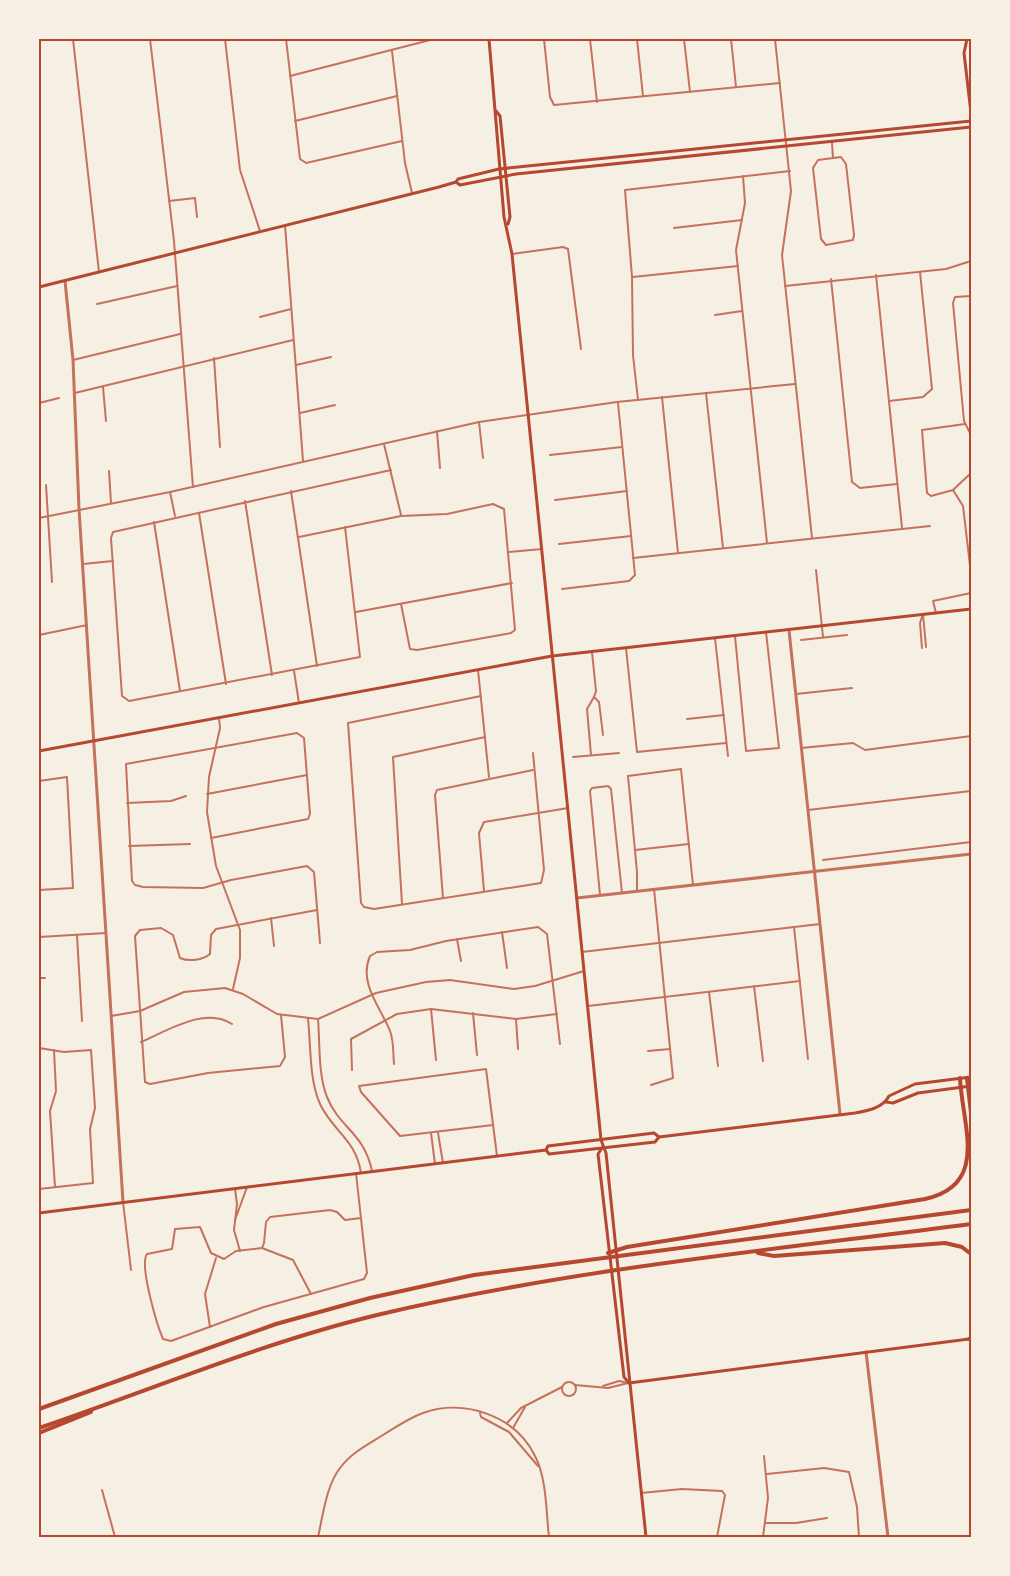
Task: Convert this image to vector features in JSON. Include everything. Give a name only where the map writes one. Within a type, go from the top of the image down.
[{"type":"highway","points":[[598,1257],[627,1247],[772,1225],[925,1199],[947,1193],[961,1180],[968,1165],[960,1078]]},
{"type":"highway","points":[[969,1078],[971,1113]]},
{"type":"highway","points":[[39,1409],[266,1328],[370,1298],[474,1275],[971,1210]]},
{"type":"highway","points":[[39,1428],[202,1368],[296,1337],[377,1315],[541,1283],[752,1252],[971,1224]]},
{"type":"highway","points":[[752,1252],[774,1256],[945,1243],[962,1246],[971,1254]]},
{"type":"highway","points":[[39,1433],[80,1419],[100,1407]]},
{"type":"main road","points":[[489,39],[504,217],[512,254],[601,1140],[602,1148],[606,1153],[646,1537]]},
{"type":"main road","points":[[967,39],[970,47],[964,52],[971,113]]},
{"type":"main road","points":[[496,111],[500,116],[506,175],[510,217],[507,225]]},
{"type":"main road","points":[[39,287],[412,194],[499,169],[971,121]]},
{"type":"main road","points":[[456,182],[460,185],[506,175],[584,166],[971,127]]},
{"type":"main road","points":[[861,132],[861,138]]},
{"type":"main road","points":[[584,160],[584,166]]},
{"type":"main road","points":[[39,751],[552,656],[971,609]]},
{"type":"main road","points":[[886,1102],[889,1096],[915,1084],[969,1078]]},
{"type":"main road","points":[[546,1150],[549,1154],[655,1142],[659,1137],[866,1111],[886,1102],[893,1103],[918,1093],[969,1086]]},
{"type":"main road","points":[[39,1213],[546,1150],[548,1146],[654,1133],[659,1137]]},
{"type":"main road","points":[[602,1148],[598,1154],[610,1240],[624,1377],[629,1383]]},
{"type":"main road","points":[[629,1383],[970,1338]]},
{"type":"street","points":[[73,39],[99,272]]},
{"type":"street","points":[[150,39],[174,253],[193,487]]},
{"type":"street","points":[[225,39],[240,170],[260,231]]},
{"type":"street","points":[[286,39],[302,162],[306,164],[402,141]]},
{"type":"street","points":[[290,76],[434,39]]},
{"type":"street","points":[[544,39],[550,97],[554,105],[780,83]]},
{"type":"street","points":[[590,39],[597,102]]},
{"type":"street","points":[[637,39],[643,97]]},
{"type":"street","points":[[684,39],[690,92]]},
{"type":"street","points":[[731,39],[736,87]]},
{"type":"street","points":[[775,39],[790,171],[791,204],[782,255],[812,538]]},
{"type":"street","points":[[392,51],[402,141],[412,194]]},
{"type":"street","points":[[295,121],[397,96]]},
{"type":"street","points":[[831,141],[833,158]]},
{"type":"street","points":[[841,157],[846,164],[853,240],[826,245],[822,243],[813,168],[818,160],[833,158],[841,157]]},
{"type":"street","points":[[638,400],[633,355],[632,278],[625,190],[790,171]]},
{"type":"street","points":[[743,176],[745,203],[736,239],[767,543]]},
{"type":"street","points":[[169,201],[195,198],[197,217]]},
{"type":"street","points":[[674,228],[742,220]]},
{"type":"street","points":[[285,225],[303,462]]},
{"type":"street","points":[[512,254],[563,247],[568,249],[581,349]]},
{"type":"street","points":[[785,286],[831,279],[946,269],[971,261]]},
{"type":"street","points":[[632,278],[738,266]]},
{"type":"street","points":[[889,401],[924,397],[931,393],[920,271]]},
{"type":"street","points":[[876,275],[902,528]]},
{"type":"street","points":[[831,279],[852,482],[855,486],[897,484]]},
{"type":"street","points":[[65,280],[73,360],[79,509],[123,1202],[131,1270]]},
{"type":"street","points":[[97,304],[177,286]]},
{"type":"street","points":[[971,296],[955,297],[953,303],[965,424],[971,435]]},
{"type":"street","points":[[260,317],[291,309]]},
{"type":"street","points":[[715,315],[742,310]]},
{"type":"street","points":[[73,360],[180,334]]},
{"type":"street","points":[[73,394],[293,340]]},
{"type":"street","points":[[296,365],[331,357]]},
{"type":"street","points":[[214,358],[220,447]]},
{"type":"street","points":[[39,518],[193,487],[479,422],[617,402],[795,384]]},
{"type":"street","points":[[103,387],[106,421]]},
{"type":"street","points":[[706,393],[723,548]]},
{"type":"street","points":[[39,403],[59,398]]},
{"type":"street","points":[[662,398],[678,553]]},
{"type":"street","points":[[562,589],[633,579],[627,491],[617,402]]},
{"type":"street","points":[[300,413],[335,405]]},
{"type":"street","points":[[479,422],[483,458]]},
{"type":"street","points":[[965,424],[924,427],[921,433],[927,493],[932,496],[953,490],[971,473]]},
{"type":"street","points":[[437,431],[440,468]]},
{"type":"street","points":[[384,444],[401,516]]},
{"type":"street","points":[[550,455],[622,447]]},
{"type":"street","points":[[345,527],[362,652],[360,657],[180,692],[126,699],[122,696],[111,538],[113,532],[391,470]]},
{"type":"street","points":[[109,471],[111,503]]},
{"type":"street","points":[[46,485],[52,582]]},
{"type":"street","points":[[953,490],[963,506],[969,541],[971,574]]},
{"type":"street","points":[[291,491],[318,667]]},
{"type":"street","points":[[555,500],[627,491]]},
{"type":"street","points":[[170,492],[175,517]]},
{"type":"street","points":[[245,501],[272,675]]},
{"type":"street","points":[[299,537],[401,516],[447,514],[493,504],[504,509],[515,630],[511,633],[417,650],[410,649],[401,604]]},
{"type":"street","points":[[199,513],[226,684]]},
{"type":"street","points":[[154,522],[180,692]]},
{"type":"street","points":[[633,558],[930,525]]},
{"type":"street","points":[[559,544],[631,536]]},
{"type":"street","points":[[509,552],[542,549]]},
{"type":"street","points":[[83,564],[113,561]]},
{"type":"street","points":[[816,570],[823,637]]},
{"type":"street","points":[[355,612],[512,584]]},
{"type":"street","points":[[936,613],[933,601],[971,593]]},
{"type":"street","points":[[923,614],[924,648]]},
{"type":"street","points":[[39,635],[87,625]]},
{"type":"street","points":[[789,630],[840,1114]]},
{"type":"street","points":[[735,636],[746,751],[779,748],[766,632]]},
{"type":"street","points":[[801,640],[848,635]]},
{"type":"street","points":[[715,638],[728,756]]},
{"type":"street","points":[[626,648],[637,752],[726,743]]},
{"type":"street","points":[[591,755],[587,709],[596,691],[592,652]]},
{"type":"street","points":[[478,670],[489,778]]},
{"type":"street","points":[[294,671],[299,703]]},
{"type":"street","points":[[796,693],[852,688]]},
{"type":"street","points":[[481,696],[348,723],[361,903],[364,907],[374,909],[538,884],[543,880],[533,753]]},
{"type":"street","points":[[594,697],[599,702],[603,735]]},
{"type":"street","points":[[687,719],[724,715]]},
{"type":"street","points":[[219,717],[217,746],[207,794],[211,838],[222,883],[238,924],[241,948],[233,989]]},
{"type":"street","points":[[211,838],[308,819],[310,814],[308,775],[304,738],[301,734],[217,746],[126,764],[129,846],[135,885],[176,889],[203,888],[307,866],[311,868],[314,872],[320,943]]},
{"type":"street","points":[[801,748],[853,743],[865,750],[971,736]]},
{"type":"street","points":[[402,904],[393,757],[485,738]]},
{"type":"street","points":[[573,757],[620,753]]},
{"type":"street","points":[[637,891],[627,776],[681,769],[693,885]]},
{"type":"street","points":[[443,898],[435,795],[437,790],[534,770]]},
{"type":"street","points":[[207,794],[308,775]]},
{"type":"street","points":[[39,781],[67,777],[73,888],[39,890]]},
{"type":"street","points":[[600,896],[590,791],[592,788],[608,786],[611,789],[622,893]]},
{"type":"street","points":[[808,810],[971,791]]},
{"type":"street","points":[[127,803],[171,801],[186,796]]},
{"type":"street","points":[[484,892],[479,833],[482,825],[489,820],[568,808]]},
{"type":"street","points":[[823,860],[971,842]]},
{"type":"street","points":[[129,846],[190,844]]},
{"type":"street","points":[[635,850],[689,844]]},
{"type":"street","points":[[577,898],[971,854]]},
{"type":"street","points":[[651,1085],[673,1078],[654,889]]},
{"type":"street","points":[[281,1015],[285,1057],[283,1064],[150,1084],[145,1082],[135,940],[137,933],[144,929],[168,930],[176,941],[178,955],[188,960],[205,958],[210,954],[212,935],[216,929],[317,910]]},
{"type":"street","points":[[272,918],[274,946]]},
{"type":"street","points":[[582,952],[659,941],[820,924]]},
{"type":"street","points":[[794,927],[807,1059]]},
{"type":"street","points":[[394,1064],[392,1036],[370,996],[368,963],[370,956],[502,932],[543,928],[547,934],[560,1044]]},
{"type":"street","points":[[502,932],[507,968]]},
{"type":"street","points":[[39,937],[106,933]]},
{"type":"street","points":[[77,935],[82,1022]]},
{"type":"street","points":[[457,939],[461,961]]},
{"type":"street","points":[[111,1016],[140,1011],[184,992],[198,989],[233,989],[281,1015],[318,1019],[386,990],[438,980],[514,989],[584,971]]},
{"type":"street","points":[[39,978],[45,978]]},
{"type":"street","points":[[588,1006],[800,981]]},
{"type":"street","points":[[754,986],[763,1060]]},
{"type":"street","points":[[709,992],[718,1066]]},
{"type":"street","points":[[352,1070],[351,1039],[397,1014],[431,1009],[516,1019],[557,1014]]},
{"type":"street","points":[[431,1009],[436,1060]]},
{"type":"street","points":[[473,1013],[477,1055]]},
{"type":"street","points":[[141,1042],[194,1019],[224,1018],[232,1024]]},
{"type":"street","points":[[308,1019],[318,1098],[326,1115],[352,1144],[361,1173]]},
{"type":"street","points":[[318,1019],[326,1096],[335,1112],[365,1147],[372,1172]]},
{"type":"street","points":[[516,1019],[518,1049]]},
{"type":"street","points":[[39,1048],[91,1050],[95,1108],[90,1129],[93,1183],[39,1189]]},
{"type":"street","points":[[648,1051],[670,1049]]},
{"type":"street","points":[[54,1050],[56,1090],[50,1111],[55,1188]]},
{"type":"street","points":[[493,1125],[400,1136],[361,1092],[359,1086],[486,1069],[497,1156]]},
{"type":"street","points":[[431,1132],[435,1164]]},
{"type":"street","points":[[438,1132],[443,1163]]},
{"type":"street","points":[[311,1295],[293,1260],[262,1248],[240,1251],[227,1258],[216,1258],[209,1250],[202,1228],[195,1226],[175,1229],[172,1249],[147,1254],[144,1259],[145,1273],[163,1339],[171,1341],[264,1307],[311,1295],[366,1278],[356,1173]]},
{"type":"street","points":[[234,1223],[247,1187]]},
{"type":"street","points":[[235,1188],[237,1204],[234,1223],[240,1251]]},
{"type":"street","points":[[262,1248],[266,1222],[272,1216],[330,1210],[337,1212],[345,1220],[361,1218]]},
{"type":"street","points":[[210,1327],[205,1294],[216,1258]]},
{"type":"street","points":[[866,1352],[888,1537]]},
{"type":"street","points":[[507,1423],[525,1407],[562,1388],[566,1382],[587,1387],[619,1381],[629,1383]]},
{"type":"street","points":[[575,1385],[576,1391]]},
{"type":"street","points":[[554,1392],[562,1392],[571,1396],[576,1391],[587,1387]]},
{"type":"street","points":[[512,1428],[525,1407]]},
{"type":"street","points":[[318,1537],[334,1476],[351,1455],[424,1413],[463,1408],[490,1414],[507,1423],[532,1450],[543,1486],[549,1537]]},
{"type":"street","points":[[480,1413],[481,1417],[504,1428],[538,1466]]},
{"type":"street","points":[[763,1537],[766,1523],[767,1474],[764,1455]]},
{"type":"street","points":[[767,1474],[824,1468],[849,1472],[857,1507],[859,1537]]},
{"type":"street","points":[[641,1493],[682,1489],[722,1491],[725,1495],[717,1537]]},
{"type":"street","points":[[102,1490],[115,1537]]},
{"type":"street","points":[[766,1523],[796,1523],[827,1518]]}]
